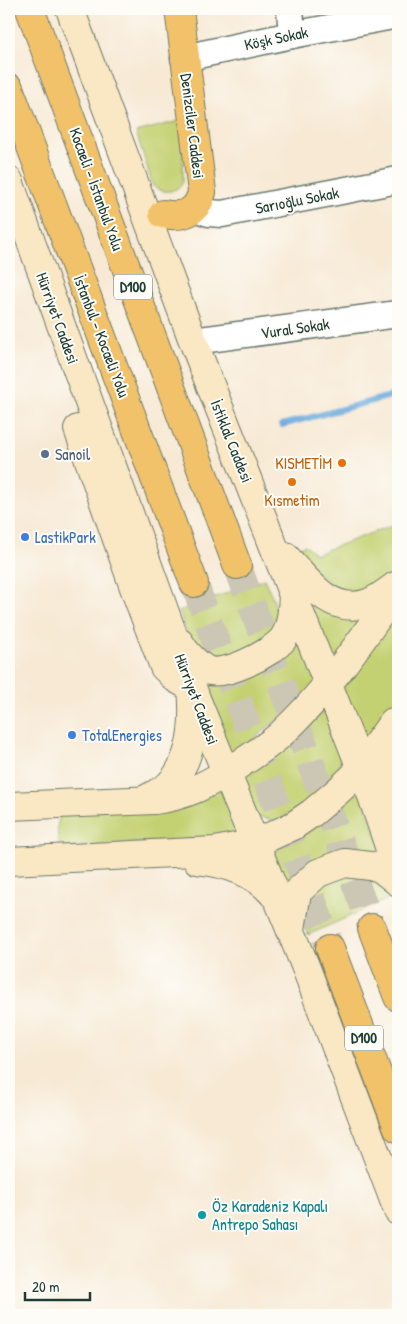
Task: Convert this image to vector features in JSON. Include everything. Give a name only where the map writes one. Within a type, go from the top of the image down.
[{"type":"main road","name":"Kocaeli - İstanbul Yolu","points":[[30,9],[237,565]]},
{"type":"main road","name":"İstiklal Caddesi","points":[[70,9],[140,194],[192,341],[344,724],[398,873]]},
{"type":"main road","name":"Denizciler Caddesi","points":[[178,9],[202,192],[200,202],[195,208]]},
{"type":"main road","name":"İstanbul - Kocaeli Yolu","points":[[9,88],[194,584]]},
{"type":"main road","name":"Hürriyet Caddesi","points":[[9,181],[192,688],[279,900],[398,1211]]},
{"type":"main road","points":[[140,194],[148,204],[163,214],[178,214],[195,208]]},
{"type":"main road","points":[[9,231],[137,596],[164,667],[174,678],[192,688],[194,709],[193,731],[179,771],[164,789],[144,800]]},
{"type":"main road","points":[[272,540],[313,588],[325,598],[339,604],[356,605],[368,603],[398,584]]},
{"type":"main road","points":[[235,795],[251,757],[278,737],[328,684],[398,588]]},
{"type":"main road","points":[[166,617],[185,652],[207,670],[221,670],[240,665],[266,653],[283,639],[290,623],[293,594]]},
{"type":"main road","points":[[307,708],[316,704],[323,704],[334,710],[344,724],[346,757],[337,792]]},
{"type":"main road","points":[[9,861],[215,851],[256,843],[293,826],[337,792],[354,776],[396,719]]},
{"type":"main road","points":[[386,836],[385,760],[396,719]]},
{"type":"main road","points":[[9,806],[174,797],[204,786],[235,795],[264,825],[293,826]]},
{"type":"main road","points":[[150,854],[230,866],[258,879],[279,900]]},
{"type":"main road","points":[[291,931],[297,892],[318,873],[344,863],[379,867],[398,882]]},
{"type":"main road","points":[[372,928],[398,997]]},
{"type":"main road","name":"D100","points":[[330,948],[398,1128]]},
{"type":"street","points":[[290,9],[292,35]]},
{"type":"street","name":"Köşk Sokak","points":[[184,58],[398,15]]},
{"type":"street","name":"Sarıoğlu Sokak","points":[[195,208],[209,213],[222,214],[398,180]]},
{"type":"street","name":"Vural Sokak","points":[[192,341],[398,314]]},
{"type":"green space","points":[[183,120],[183,182],[173,190],[157,189],[153,186],[136,132]]},
{"type":"green space","points":[[398,523],[398,577],[347,598],[291,551],[305,545],[316,554]]},
{"type":"green space","points":[[264,579],[276,608],[273,624],[266,635],[242,651],[228,655],[214,656],[202,652],[192,644],[186,633],[179,611]]},
{"type":"green space","points":[[307,593],[365,610],[331,673]]},
{"type":"green space","points":[[398,611],[398,699],[362,744],[338,688]]},
{"type":"green space","points":[[296,624],[320,685],[229,759],[194,672],[206,678]]},
{"type":"green space","points":[[317,712],[326,713],[342,748],[338,774],[333,788],[278,821],[254,816],[243,786],[247,769]]},
{"type":"green space","points":[[357,781],[386,861],[360,858],[287,902],[263,846]]},
{"type":"green space","points":[[227,782],[247,834],[231,837],[61,848],[58,832],[60,815]]},
{"type":"green space","points":[[348,871],[383,882],[390,898],[308,935],[301,915],[306,895]]},
{"type":"waterway","points":[[282,425],[398,394]]},
{"type":"tunnel","points":[[237,565],[372,928]]},
{"type":"tunnel","points":[[194,583],[330,948]]},
{"type":"place","name":"Sanoil","points":[[45,454]]},
{"type":"place","name":"KISMETİM","points":[[342,463]]},
{"type":"place","name":"Kısmetim","points":[[292,482]]},
{"type":"place","name":"LastikPark","points":[[25,537]]},
{"type":"place","name":"TotalEnergies","points":[[72,735]]},
{"type":"place","name":"Öz Karadeniz Kapalı Antrepo Sahası","points":[[202,1215]]}]
